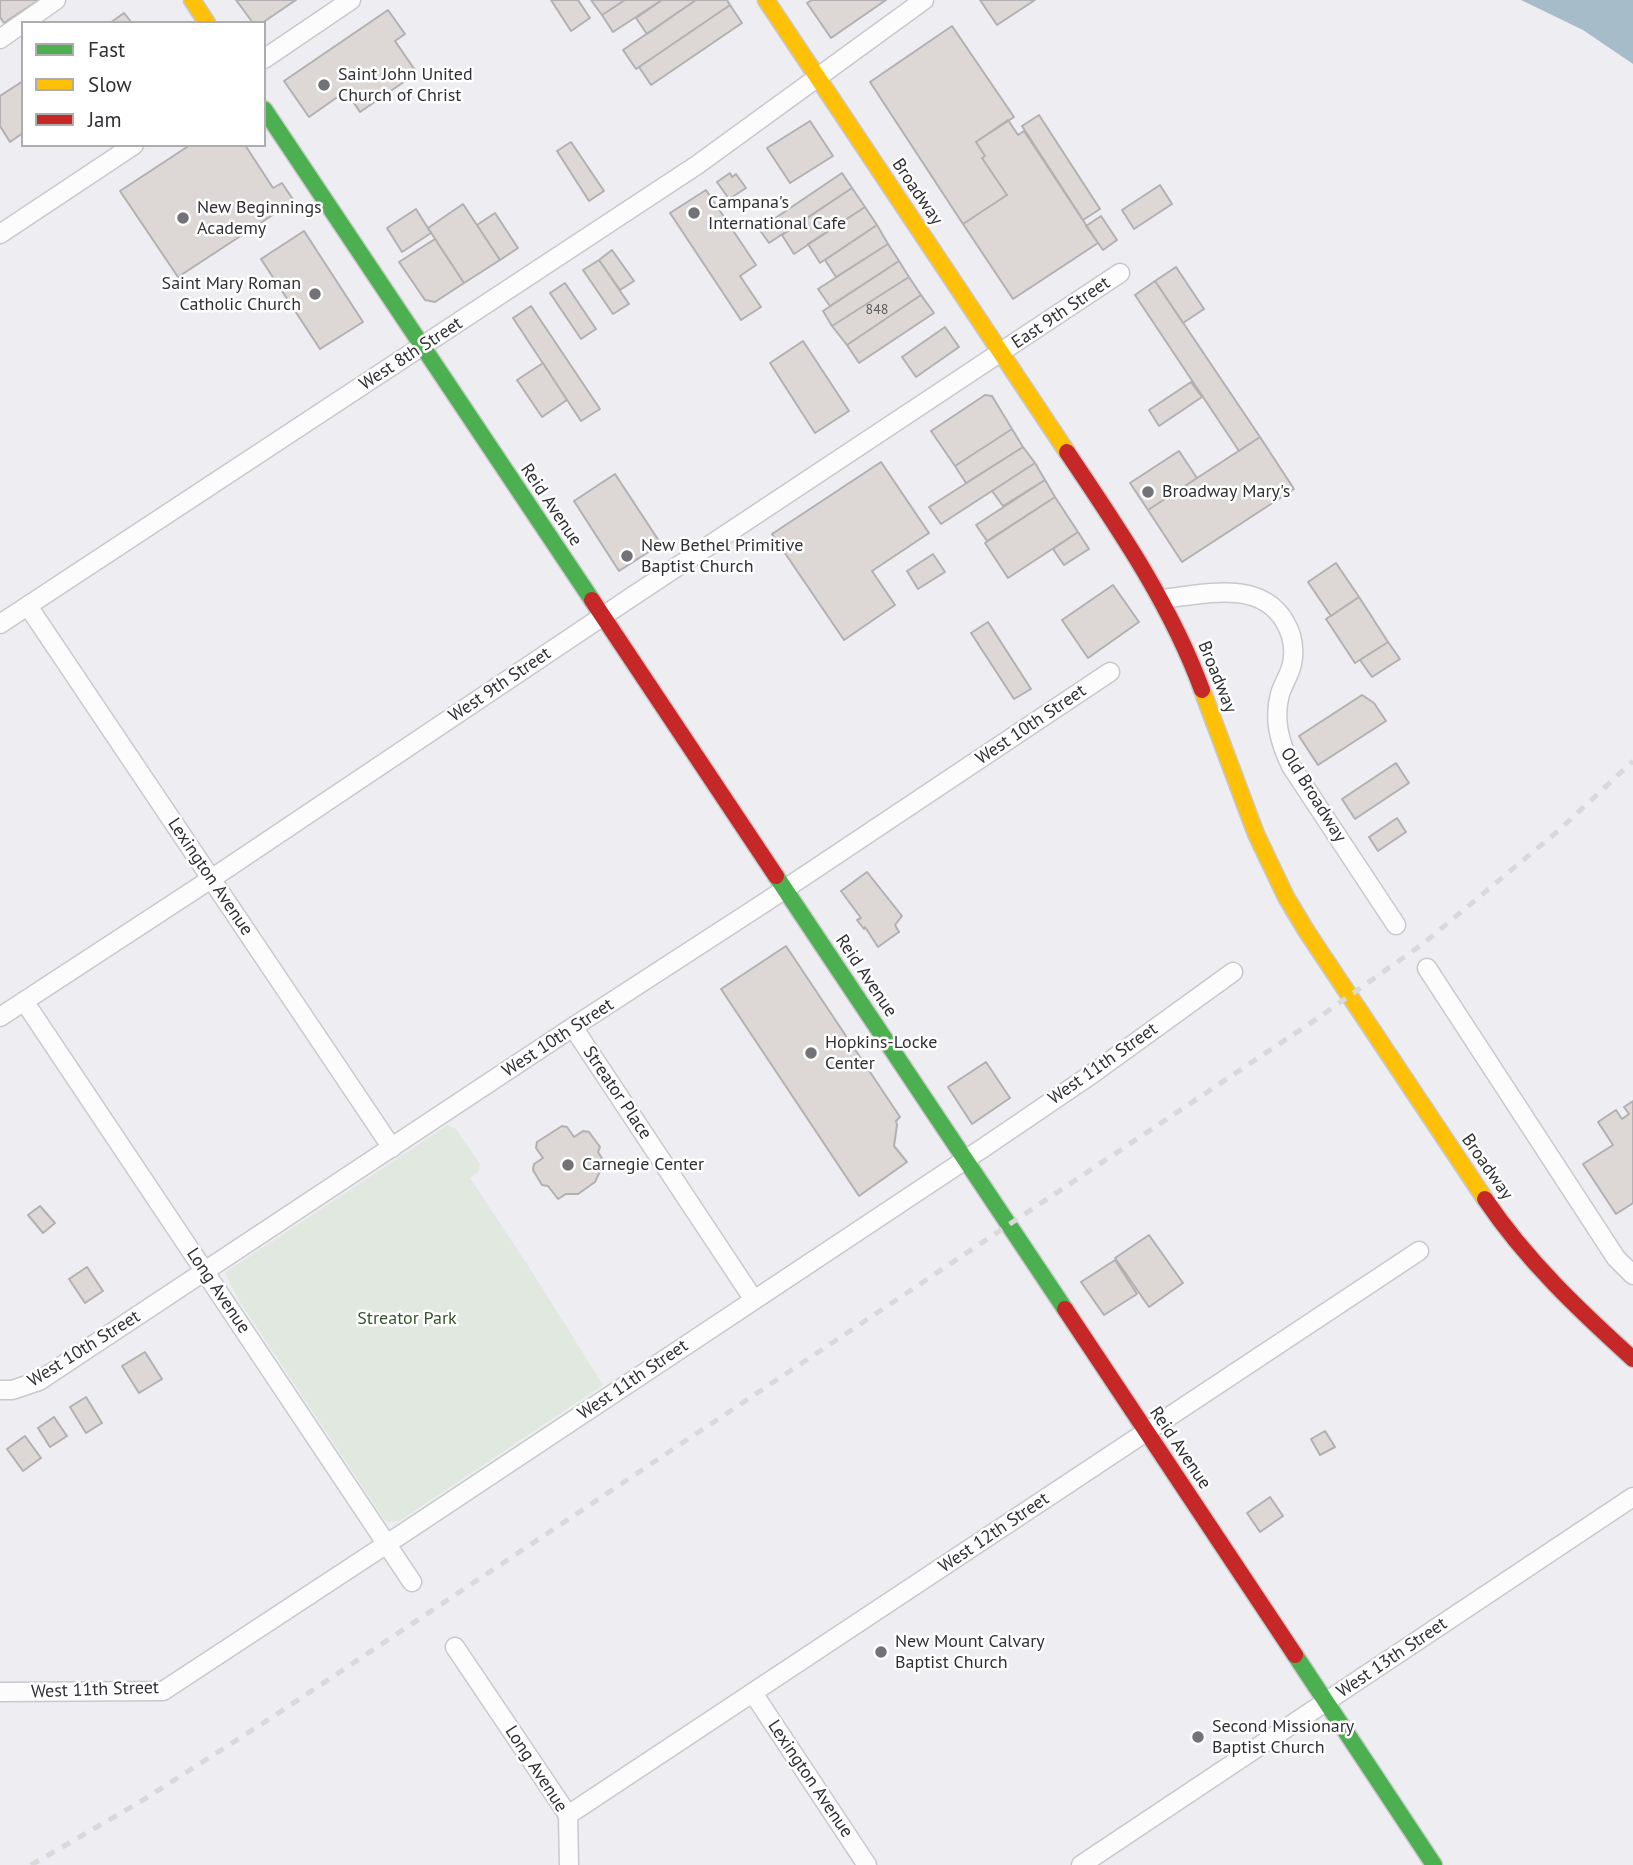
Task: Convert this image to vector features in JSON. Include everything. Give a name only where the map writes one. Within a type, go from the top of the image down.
[{"type":"street","points":[[26,21],[56,0]]},
{"type":"street","points":[[192,0],[206,21]]},
{"type":"street","points":[[266,58],[351,0]]},
{"type":"street","name":"Broadway","points":[[766,0],[1124,537],[1161,599],[1191,659],[1256,834],[1286,897],[1307,932],[1489,1205],[1532,1260],[1560,1290],[1633,1359]]},
{"type":"street","name":"West 8th Street","points":[[0,624],[697,165],[924,0]]},
{"type":"street","points":[[0,39],[21,24]]},
{"type":"street","name":"Reid Avenue","points":[[266,112],[1434,1865]]},
{"type":"street","points":[[0,234],[131,147]]},
{"type":"street","name":"East 9th Street","points":[[1001,353],[1120,273]]},
{"type":"street","name":"West 9th Street","points":[[0,1017],[1001,353]]},
{"type":"street","name":"Old Broadway","points":[[1161,599],[1243,593],[1270,604],[1281,615],[1289,628],[1293,643],[1292,663],[1277,707],[1280,744],[1291,766],[1396,925]]},
{"type":"street","name":"Lexington Avenue","points":[[28,606],[392,1148]]},
{"type":"street","name":"West 10th Street","points":[[0,1390],[12,1390],[39,1381],[1110,672]]},
{"type":"street","points":[[1427,968],[1616,1258],[1633,1275]]},
{"type":"street","name":"West 11th Street","points":[[0,1692],[163,1691],[1092,1074],[1233,972]]},
{"type":"street","name":"Long Avenue","points":[[24,1001],[412,1581]]},
{"type":"street","name":"Streator Place","points":[[573,1027],[754,1300]]},
{"type":"street","name":"West 12th Street","points":[[568,1815],[1419,1251]]},
{"type":"street","name":"West 13th Street","points":[[1081,1865],[1633,1497]]},
{"type":"street","name":"Long Avenue","points":[[455,1647],[568,1815],[569,1865]]},
{"type":"street","name":"Lexington Avenue","points":[[753,1693],[867,1865]]},
{"type":"green space","name":"Streator Park","points":[[448,1125],[456,1129],[480,1164],[478,1172],[470,1178],[603,1385],[399,1521],[388,1522],[240,1302],[226,1272]]},
{"type":"water","points":[[1521,0],[1633,0],[1633,64],[1583,30]]},
{"type":"building","points":[[0,0],[39,0],[4,23],[0,17]]},
{"type":"building","points":[[236,0],[296,0],[265,21],[252,21]]},
{"type":"building","points":[[551,0],[578,0],[590,18],[571,31]]},
{"type":"building","points":[[591,0],[625,0],[602,15]]},
{"type":"building","points":[[625,0],[662,0],[613,32],[602,15]]},
{"type":"building","points":[[662,0],[696,0],[647,34],[636,18]]},
{"type":"building","points":[[696,0],[727,0],[730,5],[636,69],[623,50]]},
{"type":"building","points":[[812,0],[886,0],[831,38],[807,3]]},
{"type":"building","points":[[980,0],[1035,0],[997,25]]},
{"type":"building","points":[[730,5],[742,23],[651,85],[639,67]]},
{"type":"building","points":[[388,10],[405,34],[395,41],[417,73],[360,112],[346,91],[309,117],[284,81]]},
{"type":"building","points":[[124,13],[130,21],[113,21]]},
{"type":"building","points":[[952,26],[1014,117],[976,142],[985,156],[982,158],[1007,195],[963,224],[870,82]]},
{"type":"building","points":[[21,82],[21,134],[10,142],[0,126],[0,96]]},
{"type":"building","points":[[1039,115],[1100,209],[1083,220],[1022,126]]},
{"type":"building","points":[[1008,120],[1018,135],[1024,131],[1098,243],[1013,299],[963,224],[1007,195],[982,158],[985,156],[976,142]]},
{"type":"building","points":[[810,121],[833,156],[790,183],[767,148]]},
{"type":"building","points":[[571,142],[604,191],[589,201],[557,151]]},
{"type":"building","points":[[187,147],[246,147],[273,188],[282,183],[294,201],[178,277],[120,191]]},
{"type":"building","points":[[730,173],[732,177],[736,174],[746,188],[729,199],[717,182]]},
{"type":"building","points":[[842,173],[852,188],[769,243],[759,229]]},
{"type":"building","points":[[1160,185],[1172,204],[1134,229],[1122,210]]},
{"type":"building","points":[[852,188],[865,207],[794,254],[782,235]]},
{"type":"building","points":[[706,190],[756,265],[740,276],[761,307],[741,320],[670,213]]},
{"type":"building","points":[[463,204],[500,260],[464,283],[428,228]]},
{"type":"building","points":[[865,207],[877,225],[820,263],[808,244]]},
{"type":"building","points":[[416,209],[431,233],[402,252],[387,228]]},
{"type":"building","points":[[495,213],[518,248],[500,260],[477,225]]},
{"type":"building","points":[[1101,216],[1117,240],[1103,250],[1086,226]]},
{"type":"building","points":[[877,225],[888,244],[836,277],[825,260]]},
{"type":"building","points":[[304,231],[363,322],[320,349],[261,259]]},
{"type":"building","points":[[435,239],[464,283],[435,302],[425,300],[399,262]]},
{"type":"building","points":[[888,244],[899,261],[830,306],[818,289]]},
{"type":"building","points":[[612,250],[634,281],[620,290],[599,260]]},
{"type":"building","points":[[599,260],[629,304],[613,314],[583,270]]},
{"type":"building","points":[[899,261],[909,277],[832,326],[823,311]]},
{"type":"building","points":[[1176,267],[1204,309],[1183,323],[1155,281]]},
{"type":"building","points":[[909,277],[921,295],[847,345],[832,326]]},
{"type":"building","points":[[1155,281],[1260,437],[1239,451],[1135,295]]},
{"type":"building","points":[[565,283],[596,329],[581,339],[550,293]]},
{"type":"building","points":[[921,295],[934,313],[859,363],[847,345]]},
{"type":"building","points":[[531,306],[600,409],[581,421],[513,318]]},
{"type":"building","points":[[945,327],[959,347],[916,377],[902,357]]},
{"type":"building","points":[[803,341],[849,411],[815,433],[770,363]]},
{"type":"building","points":[[543,363],[567,400],[542,417],[517,380]]},
{"type":"building","points":[[1191,382],[1202,397],[1159,426],[1149,410]]},
{"type":"building","points":[[985,395],[992,396],[1012,429],[955,466],[931,431]]},
{"type":"building","points":[[1012,429],[1023,447],[966,483],[955,466]]},
{"type":"building","points":[[1260,437],[1294,489],[1182,562],[1148,510]]},
{"type":"building","points":[[1023,447],[1035,463],[941,524],[929,507]]},
{"type":"building","points":[[1179,451],[1197,478],[1148,510],[1130,483]]},
{"type":"building","points":[[881,462],[929,533],[872,571],[895,605],[844,640],[772,534]]},
{"type":"building","points":[[1035,463],[1045,480],[1003,506],[992,491]]},
{"type":"building","points":[[615,474],[661,544],[619,571],[574,501]]},
{"type":"building","points":[[1045,480],[1055,497],[987,541],[976,525]]},
{"type":"building","points":[[1055,497],[1078,532],[1008,578],[985,543]]},
{"type":"building","points":[[1078,532],[1089,549],[1064,565],[1053,549]]},
{"type":"building","points":[[933,554],[945,572],[918,589],[907,571]]},
{"type":"building","points":[[1336,563],[1359,597],[1331,616],[1308,582]]},
{"type":"building","points":[[1113,585],[1139,622],[1088,658],[1062,620]]},
{"type":"building","points":[[1359,597],[1388,642],[1355,663],[1326,619]]},
{"type":"building","points":[[988,622],[1031,689],[1014,699],[971,633]]},
{"type":"building","points":[[1388,642],[1400,659],[1372,677],[1360,660]]},
{"type":"building","points":[[1362,695],[1374,703],[1386,721],[1318,765],[1299,736]]},
{"type":"building","points":[[1396,763],[1409,783],[1355,819],[1342,799]]},
{"type":"building","points":[[1397,818],[1406,832],[1378,851],[1369,837]]},
{"type":"building","points":[[867,872],[902,916],[895,925],[899,932],[878,947],[857,920],[861,918],[841,891]]},
{"type":"building","name":"Hopkins-Locke Center","points":[[786,946],[900,1117],[896,1121],[894,1146],[907,1162],[859,1196],[721,989]]},
{"type":"building","points":[[986,1062],[1010,1098],[972,1124],[948,1087]]},
{"type":"building","points":[[1633,1101],[1633,1203],[1616,1214],[1583,1164],[1613,1145],[1598,1122],[1616,1110],[1622,1119],[1629,1114],[1624,1107]]},
{"type":"building","points":[[562,1126],[567,1127],[574,1137],[583,1131],[589,1132],[600,1147],[598,1152],[607,1166],[600,1171],[595,1182],[578,1194],[566,1194],[558,1199],[548,1186],[542,1185],[533,1170],[534,1164],[543,1158],[536,1148],[537,1142]]},
{"type":"building","points":[[40,1206],[55,1223],[43,1233],[28,1215]]},
{"type":"building","points":[[1149,1235],[1183,1283],[1149,1307],[1115,1258]]},
{"type":"building","points":[[1115,1260],[1137,1294],[1104,1315],[1081,1282]]},
{"type":"building","points":[[87,1267],[103,1291],[85,1303],[69,1279]]},
{"type":"building","points":[[145,1352],[162,1379],[139,1393],[122,1366]]},
{"type":"building","points":[[86,1397],[102,1423],[86,1433],[70,1407]]},
{"type":"building","points":[[54,1417],[67,1436],[50,1447],[38,1428]]},
{"type":"building","points":[[1325,1431],[1335,1447],[1320,1455],[1311,1439]]},
{"type":"building","points":[[25,1436],[41,1458],[23,1471],[7,1449]]},
{"type":"building","points":[[1270,1497],[1283,1516],[1260,1532],[1247,1513]]},
{"type":"railway","points":[[31,1865],[140,1802],[271,1718],[1318,1018],[1424,943],[1558,831],[1633,761]]},
{"type":"traffic: fast","points":[[266,112],[592,600]]},
{"type":"traffic: fast","points":[[776,876],[1065,1309]]},
{"type":"traffic: fast","points":[[1295,1655],[1434,1865]]},
{"type":"traffic: slow","points":[[192,0],[206,21]]},
{"type":"traffic: slow","points":[[766,0],[1067,452]]},
{"type":"traffic: slow","points":[[1202,690],[1256,834],[1286,897],[1485,1199]]},
{"type":"traffic: jam","points":[[1067,452],[1159,597],[1202,690]]},
{"type":"traffic: jam","points":[[592,600],[776,876]]},
{"type":"traffic: jam","points":[[1485,1199],[1536,1264],[1633,1359]]},
{"type":"traffic: jam","points":[[1065,1309],[1295,1655]]},
{"type":"place","name":"Saint John United Church of Christ","points":[[324,85]]},
{"type":"place","name":"Campana's International Cafe","points":[[694,213]]},
{"type":"place","name":"New Beginnings Academy","points":[[183,218]]},
{"type":"place","name":"Saint Mary Roman Catholic Church","points":[[315,294]]},
{"type":"place","name":"Broadway Mary's","points":[[1148,492]]},
{"type":"place","name":"New Bethel Primitive Baptist Church","points":[[627,556]]},
{"type":"place","name":"Hopkins-Locke Center","points":[[811,1053]]},
{"type":"place","name":"Carnegie Center","points":[[568,1165]]},
{"type":"place","name":"New Mount Calvary Baptist Church","points":[[881,1652]]},
{"type":"place","name":"Second Missionary Baptist Church","points":[[1198,1737]]}]
